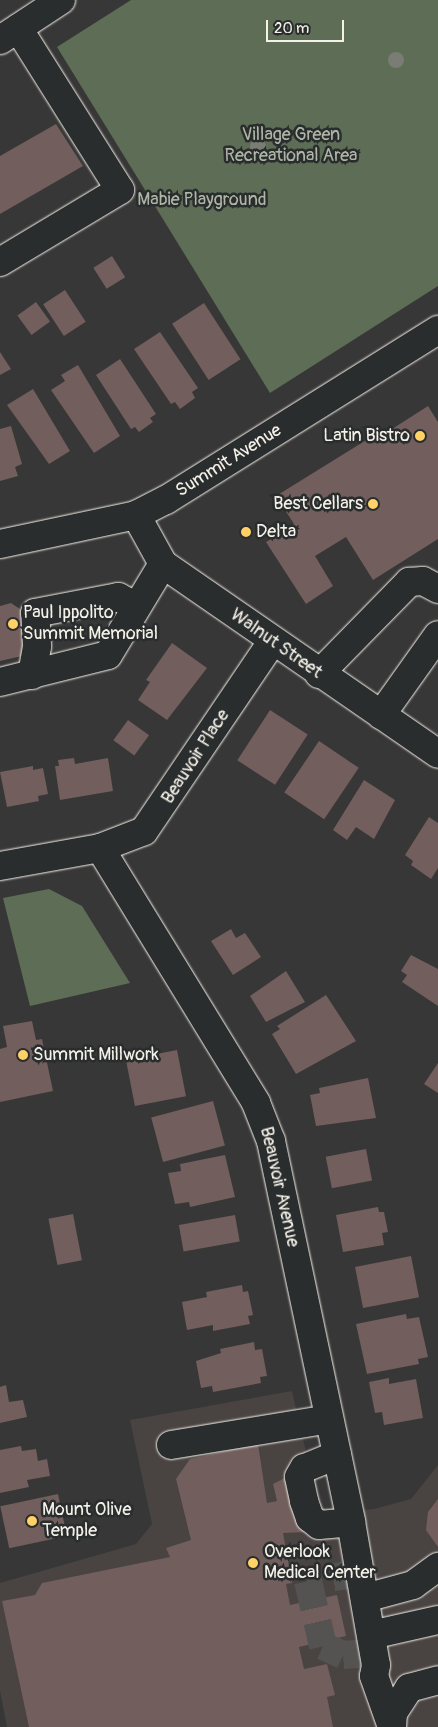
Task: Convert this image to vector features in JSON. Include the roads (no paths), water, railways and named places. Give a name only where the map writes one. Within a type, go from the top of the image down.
[{"type":"street","points":[[0,262],[120,190],[9,34],[61,0]]},
{"type":"street","name":"Summit Avenue","points":[[0,544],[136,514],[208,476],[438,330]]},
{"type":"street","name":"Walnut Street","points":[[136,514],[163,564],[272,642],[438,754]]},
{"type":"street","points":[[0,682],[108,655],[163,564]]},
{"type":"street","points":[[319,674],[409,582],[423,581],[438,589]]},
{"type":"street","points":[[32,675],[37,646],[36,613],[118,597],[136,606]]},
{"type":"street","points":[[381,715],[438,635]]},
{"type":"street","name":"Beauvoir Place","points":[[100,848],[138,836],[153,822],[272,642]]},
{"type":"street","points":[[0,866],[100,848]]},
{"type":"street","name":"Beauvoir Avenue","points":[[100,848],[264,1121],[277,1166],[351,1522],[376,1665],[378,1693],[392,1727]]},
{"type":"street","points":[[171,1445],[329,1419]]},
{"type":"street","points":[[337,1455],[304,1468],[299,1477],[304,1501],[310,1518],[319,1526],[351,1522]]},
{"type":"street","points":[[365,1598],[413,1585],[438,1567]]},
{"type":"street","points":[[370,1635],[438,1620]]},
{"type":"street","points":[[376,1665],[409,1688]]},
{"type":"street","points":[[392,1727],[394,1713],[409,1688],[438,1680]]},
{"type":"tunnel","points":[[361,1573],[308,1581],[323,1646],[343,1655],[374,1653]]},
{"type":"place","name":"Latin Bistro","points":[[420,436]]},
{"type":"place","name":"Best Cellars","points":[[373,504]]},
{"type":"place","name":"Delta","points":[[246,532]]},
{"type":"place","name":"Paul Ippolito Summit Memorial","points":[[13,624]]},
{"type":"place","name":"Summit Millwork","points":[[23,1055]]},
{"type":"place","name":"Mount Olive Temple","points":[[32,1521]]},
{"type":"place","name":"Overlook Medical Center","points":[[253,1563]]},
{"type":"park label","name":"Village Green Recreational Area","points":[[291,146]]},
{"type":"park label","name":"Mabie Playground","points":[[202,200]]}]
